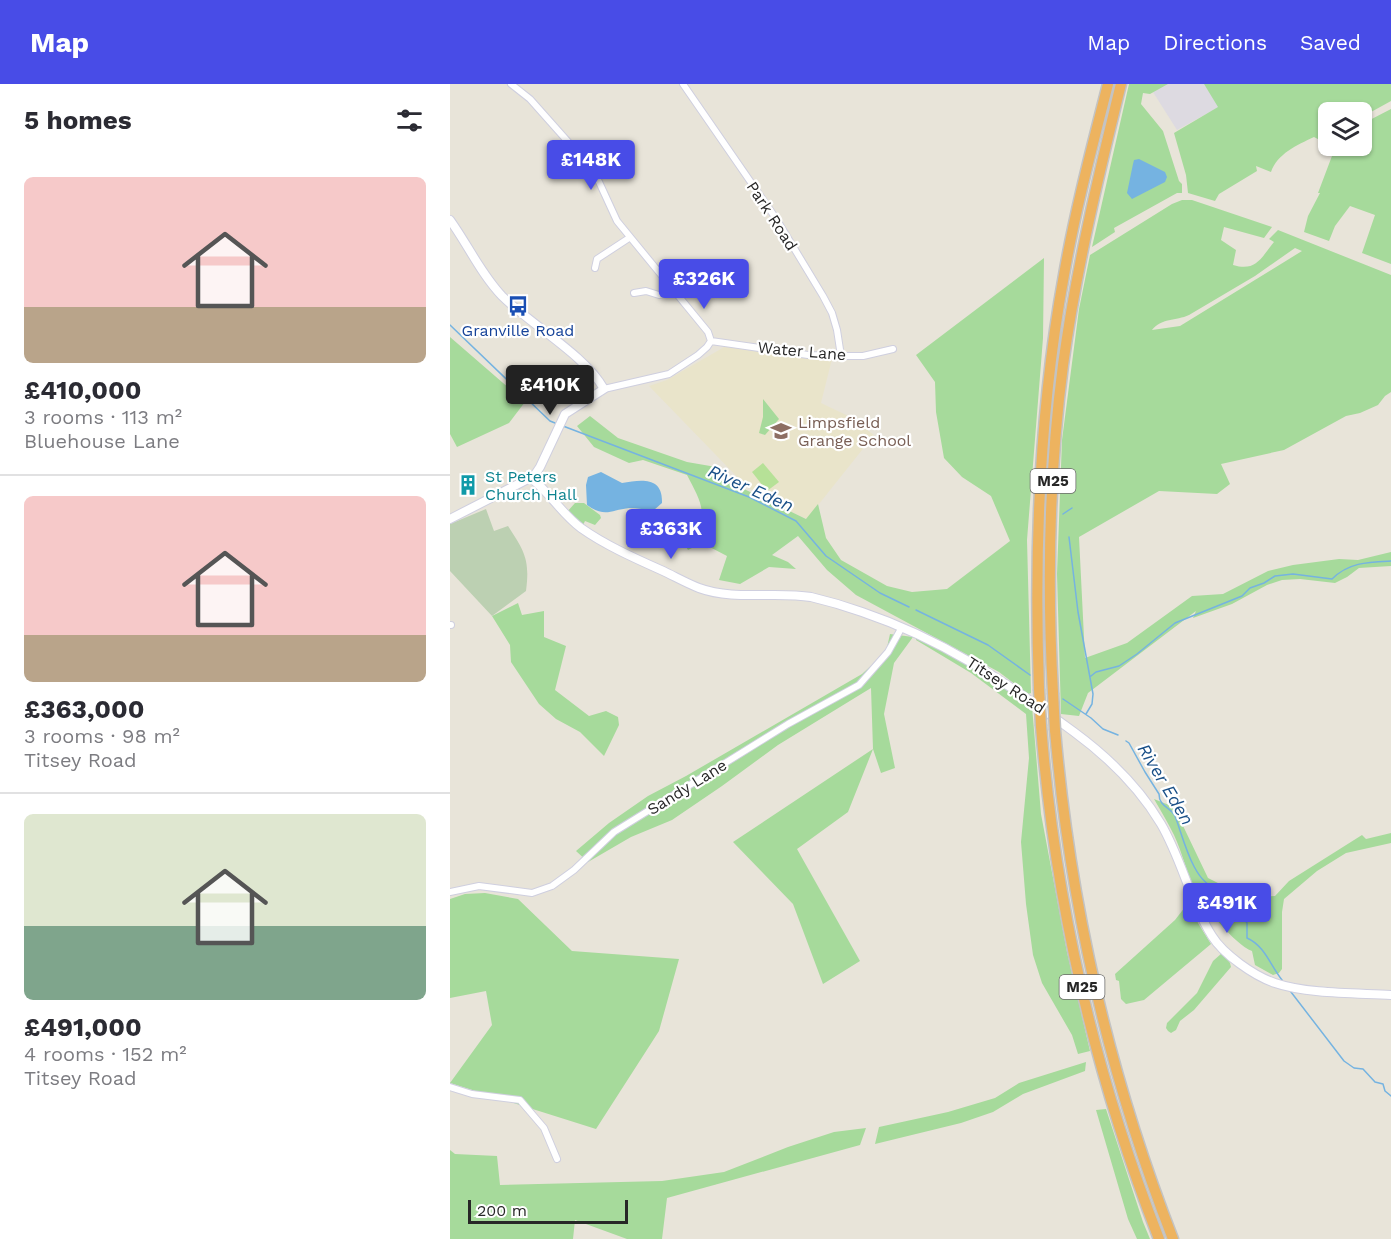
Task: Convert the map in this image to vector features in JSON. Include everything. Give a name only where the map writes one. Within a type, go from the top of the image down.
[{"type":"highway","name":"M25","points":[[1108,84],[1068,254],[1047,396],[1039,493],[1037,580],[1039,689],[1041,726],[1058,867],[1083,993],[1113,1106],[1159,1239]]},
{"type":"highway","name":"M25","points":[[1121,84],[1083,244],[1060,396],[1052,506],[1050,608],[1053,693],[1070,861],[1096,995],[1130,1119],[1173,1239]]},
{"type":"main road","points":[[450,519],[504,490],[532,479]]},
{"type":"main road","name":"Titsey Road","points":[[532,479],[582,529],[629,556],[701,589],[744,594],[792,595],[840,605],[902,627],[945,646],[993,674],[1079,736],[1115,766],[1148,804],[1179,861],[1201,916],[1213,939],[1244,966],[1272,982],[1289,987],[1391,995]]},
{"type":"street","points":[[511,84],[530,99],[594,171],[617,221],[708,333],[711,341],[698,355],[669,374],[604,389],[565,414],[532,479]]},
{"type":"street","name":"Park Road","points":[[684,84],[777,220],[823,296],[832,313],[841,356]]},
{"type":"street","points":[[450,220],[487,279],[503,297],[582,364],[599,380],[604,389]]},
{"type":"street","points":[[595,268],[597,259],[629,238]]},
{"type":"street","points":[[634,293],[646,291],[659,295],[673,291]]},
{"type":"street","name":"Water Lane","points":[[711,341],[808,355],[863,356],[893,349]]},
{"type":"street","name":"Sandy Lane","points":[[450,892],[479,886],[532,893],[552,886],[574,870],[614,832],[788,724],[859,685],[888,652],[902,627]]},
{"type":"street","points":[[450,1087],[472,1094],[520,1100],[544,1128],[557,1159]]},
{"type":"shaded area","points":[[1168,84],[1204,84],[1219,107],[1177,130],[1153,92]]},
{"type":"shaded area","name":"Limpsfield Grange School","points":[[726,346],[832,359],[821,403],[865,424],[863,427],[874,435],[807,519],[772,503],[746,486],[649,386],[667,380]]},
{"type":"green space","points":[[1129,84],[1168,84],[1150,94],[1143,93],[1141,104],[1163,131],[1179,181],[1182,184],[1182,193],[1177,193],[1114,228],[1115,232],[1092,247]]},
{"type":"green space","points":[[1204,84],[1391,84],[1391,101],[1372,111],[1372,102],[1318,102],[1318,139],[1314,137],[1283,155],[1271,172],[1256,166],[1257,171],[1219,194],[1215,201],[1188,193],[1186,175],[1174,133],[1218,107]]},
{"type":"green space","points":[[1391,109],[1391,264],[1362,253],[1375,215],[1350,206],[1335,226],[1329,241],[1304,232],[1332,156],[1372,156],[1372,119]]},
{"type":"green space","points":[[1182,200],[1192,200],[1272,227],[1264,238],[1224,227],[1221,240],[1236,250],[1233,265],[1247,267],[1257,262],[1274,242],[1269,239],[1278,230],[1391,275],[1391,392],[1378,405],[1346,416],[1284,450],[1221,464],[1230,484],[1217,494],[1159,491],[1079,537],[1085,658],[1127,643],[1192,596],[1223,594],[1268,571],[1339,559],[1358,560],[1391,552],[1391,566],[1359,568],[1335,583],[1300,579],[1282,580],[1267,585],[1232,604],[1193,618],[1196,611],[1088,693],[1079,716],[1061,714],[1057,574],[1062,440],[1079,309],[1090,255]],"holes":[[[1295,248],[1302,251],[1180,326],[1152,330],[1160,323],[1189,315],[1255,276]]]},
{"type":"green space","points":[[1044,258],[1043,338],[1027,540],[1031,693],[1028,694],[999,672],[856,595],[827,570],[798,536],[772,555],[788,562],[796,569],[769,567],[740,584],[719,580],[727,556],[702,543],[688,550],[684,543],[698,526],[702,510],[687,475],[643,460],[629,463],[594,447],[577,426],[590,416],[618,438],[687,462],[716,467],[742,488],[806,519],[818,504],[826,538],[841,560],[887,586],[912,592],[947,589],[1010,541],[991,496],[962,477],[944,458],[936,412],[935,382],[916,355]]},
{"type":"green space","points":[[450,337],[525,402],[509,423],[457,447],[450,434]]},
{"type":"green space","points":[[763,399],[779,419],[765,435],[759,433],[763,417]]},
{"type":"green space","points":[[763,463],[779,482],[767,491],[752,472]]},
{"type":"green space","points":[[575,503],[584,503],[601,518],[595,525],[585,521],[582,527],[567,512]]},
{"type":"green space","points":[[486,509],[494,531],[508,526],[519,543],[527,564],[526,591],[492,616],[450,571],[450,524]]},
{"type":"green space","points":[[518,603],[522,615],[544,611],[544,637],[566,646],[555,690],[589,716],[606,711],[618,717],[619,725],[604,756],[580,732],[556,719],[539,704],[511,662],[510,645],[492,616]]},
{"type":"green space","points":[[890,634],[913,637],[894,663],[884,714],[895,768],[881,773],[873,749],[871,688],[778,745],[672,820],[631,837],[588,862],[576,851],[609,823],[648,796],[862,674],[886,652]]},
{"type":"green space","points":[[916,635],[971,666],[1032,706],[1041,814],[1067,952],[1090,1051],[1078,1054],[1072,1035],[1042,983],[1033,955],[1021,842],[1029,758],[1026,714],[971,673],[916,640]]},
{"type":"green space","points":[[873,749],[848,812],[797,849],[860,961],[823,984],[793,904],[733,842]]},
{"type":"green space","points":[[1154,799],[1174,807],[1208,878],[1220,884],[1226,892],[1252,897],[1275,896],[1289,881],[1362,835],[1366,839],[1391,833],[1391,843],[1346,853],[1317,871],[1284,899],[1282,969],[1273,975],[1255,965],[1252,951],[1228,933],[1204,903],[1191,881],[1174,835]]},
{"type":"green space","points":[[485,893],[518,899],[572,951],[679,959],[659,1031],[596,1129],[450,1083],[492,1025],[486,991],[450,998],[450,899],[465,894]]},
{"type":"green space","points":[[1186,894],[1198,923],[1211,944],[1144,1000],[1126,1004],[1121,999],[1119,981],[1116,980],[1115,974],[1175,920],[1185,907]]},
{"type":"green space","points":[[1222,953],[1231,967],[1171,1033],[1166,1028],[1167,1023],[1197,993],[1213,961]]},
{"type":"green space","points":[[1086,1062],[1085,1071],[1023,1094],[993,1112],[961,1123],[875,1144],[879,1127],[948,1112],[995,1098],[1019,1083]]},
{"type":"green space","points":[[1106,1109],[1150,1239],[1137,1239],[1128,1219],[1096,1110]]},
{"type":"green space","points":[[866,1128],[860,1145],[667,1198],[662,1239],[627,1239],[575,1220],[573,1239],[450,1239],[450,1150],[455,1154],[497,1156],[500,1185],[662,1181],[724,1172],[834,1132]]},
{"type":"water","points":[[1139,159],[1165,172],[1167,177],[1165,182],[1132,199],[1127,193],[1134,160]]},
{"type":"water","points":[[601,472],[622,483],[643,481],[655,484],[659,488],[662,503],[654,510],[629,508],[603,512],[593,509],[587,505],[586,485],[588,477]]},
{"type":"waterway","name":"River Eden","points":[[450,325],[550,421],[555,423]]},
{"type":"waterway","name":"River Eden","points":[[563,426],[749,497],[796,521],[826,556],[880,593],[909,607]]},
{"type":"waterway","points":[[1063,514],[1072,508]]},
{"type":"waterway","points":[[1069,537],[1078,612],[1093,694],[1092,704],[1086,714]]},
{"type":"waterway","points":[[1091,676],[1096,672],[1119,666],[1175,623],[1242,596],[1250,588],[1275,576],[1293,574],[1332,579],[1352,566],[1391,561]]},
{"type":"waterway","name":"River Eden","points":[[916,610],[988,645],[1030,675]]},
{"type":"waterway","name":"River Eden","points":[[1063,699],[1103,729],[1118,735]]},
{"type":"waterway","name":"River Eden","points":[[1126,741],[1159,794],[1161,802],[1175,816],[1195,869],[1209,885],[1217,888],[1221,901],[1242,916],[1247,923],[1247,938],[1263,951],[1282,980]]},
{"type":"waterway","name":"River Eden","points":[[1291,992],[1344,1061],[1354,1068],[1363,1069],[1375,1082],[1383,1084],[1385,1091],[1391,1096]]},
{"type":"place","name":"Granville Road","points":[[518,306]]},
{"type":"place","name":"Limpsfield Grange School","points":[[781,431]]},
{"type":"place","name":"St Peters Church Hall","points":[[468,485]]}]
